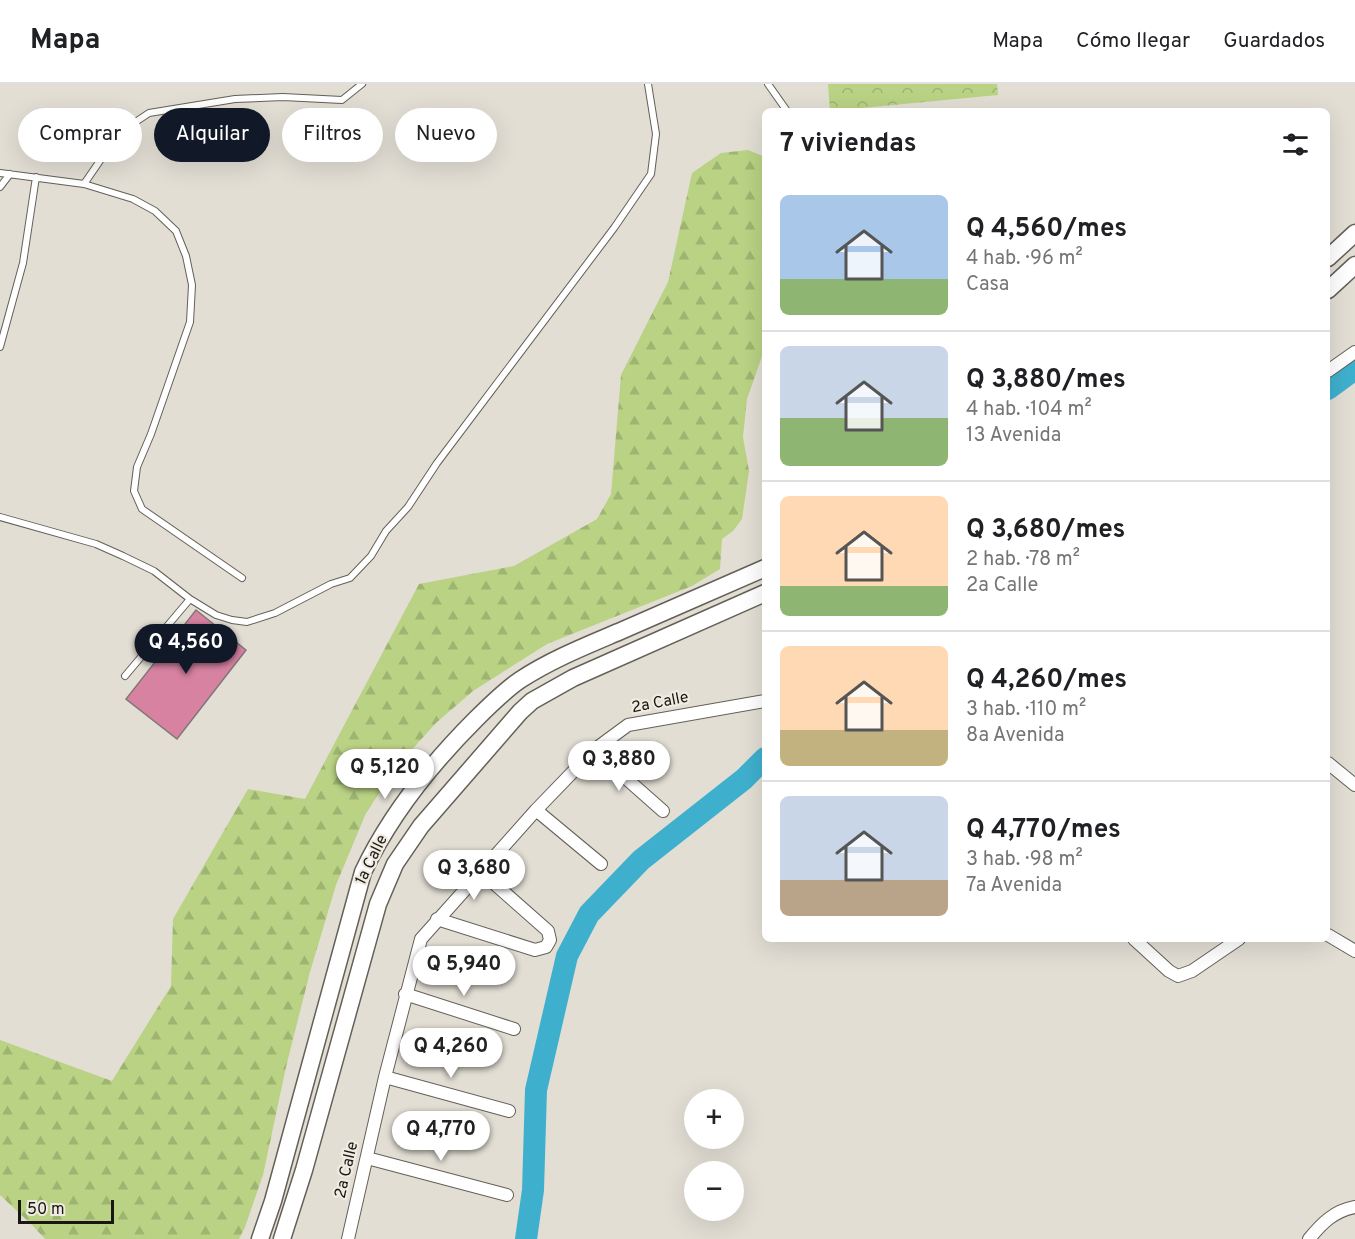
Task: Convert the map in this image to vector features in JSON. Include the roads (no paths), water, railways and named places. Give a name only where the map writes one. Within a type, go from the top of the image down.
[{"type":"main road","points":[[1330,256],[1355,233]]},
{"type":"main road","points":[[1330,288],[1355,265]]},
{"type":"main road","name":"1a Calle","points":[[260,1239],[273,1201],[363,872],[374,849],[399,811],[437,760],[498,697],[519,681],[587,646],[762,569]]},
{"type":"main road","name":"1a Calle","points":[[282,1239],[304,1170],[378,904],[395,864],[421,826],[532,701],[600,665],[762,593]]},
{"type":"street","points":[[1330,370],[1355,352]]},
{"type":"street","name":"2a Calle","points":[[348,1239],[405,994],[421,939],[480,871],[594,750],[628,725],[762,702]]},
{"type":"street","points":[[594,750],[663,811]]},
{"type":"street","points":[[1330,765],[1355,785]]},
{"type":"street","points":[[536,810],[601,864]]},
{"type":"street","points":[[437,919],[535,950],[543,949],[548,945],[550,937],[548,931],[480,871]]},
{"type":"street","points":[[1330,936],[1355,951]]},
{"type":"street","points":[[1137,942],[1178,976],[1192,972],[1235,942]]},
{"type":"street","points":[[405,994],[514,1029]]},
{"type":"street","points":[[385,1077],[509,1111]]},
{"type":"street","points":[[367,1158],[507,1196]]},
{"type":"street","points":[[1309,1239],[1329,1217],[1355,1208]]},
{"type":"lane","points":[[84,184],[119,132],[149,113],[247,99],[283,97],[342,100],[362,84]]},
{"type":"lane","points":[[0,517],[96,544],[154,571],[190,599],[216,615],[247,622],[275,613],[331,584],[350,578],[371,556],[386,531],[408,507],[437,463],[614,228],[651,174],[656,134],[648,84]]},
{"type":"lane","points":[[768,84],[785,108]]},
{"type":"lane","points":[[0,173],[84,184],[133,199],[155,211],[176,231],[186,256],[192,285],[190,322],[151,434],[137,467],[134,491],[142,509],[243,578]]},
{"type":"lane","points":[[0,187],[10,174]]},
{"type":"lane","points":[[0,347],[23,263],[36,177]]},
{"type":"lane","points":[[125,676],[190,599]]},
{"type":"waterway","points":[[1330,388],[1355,369]]},
{"type":"waterway","points":[[526,1239],[533,1190],[536,1090],[567,956],[589,914],[641,860],[744,779],[762,761]]}]
